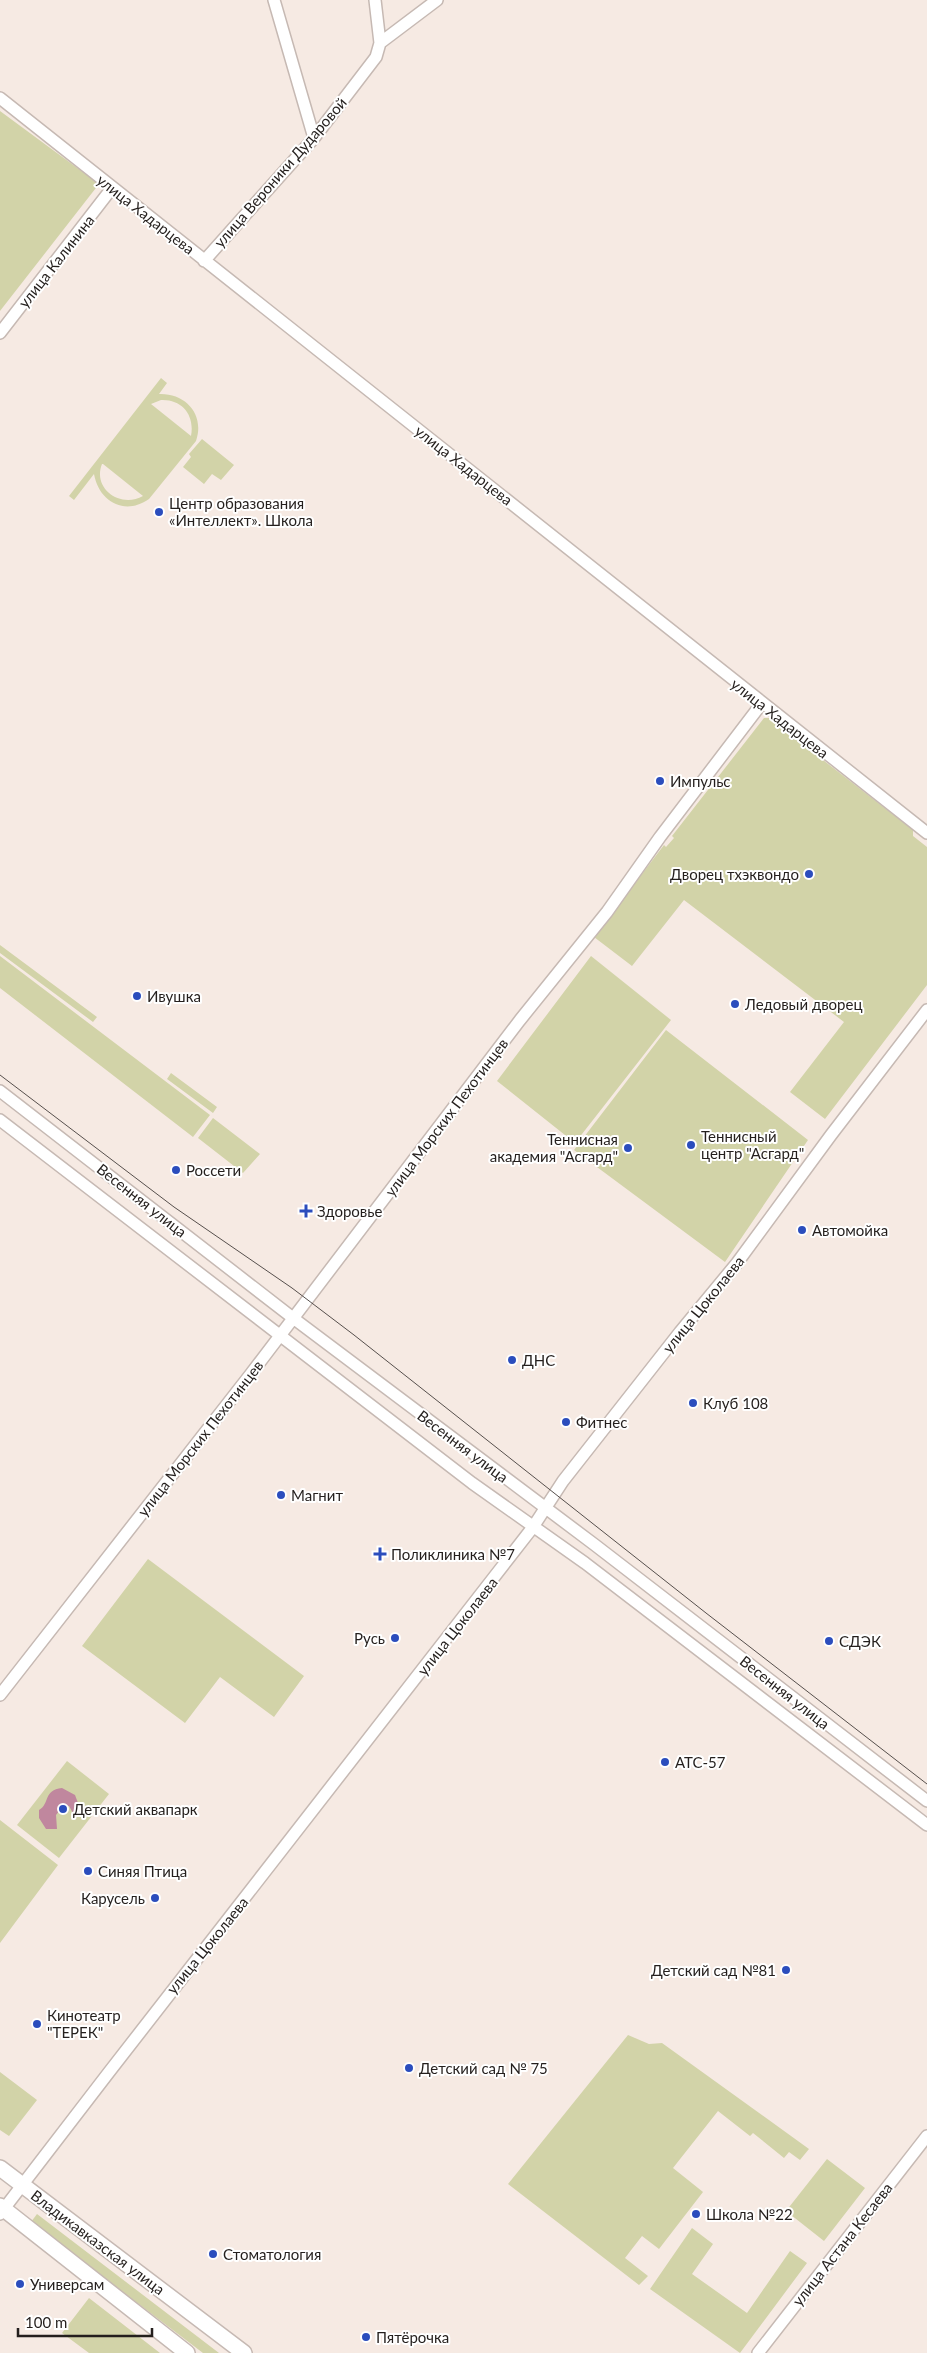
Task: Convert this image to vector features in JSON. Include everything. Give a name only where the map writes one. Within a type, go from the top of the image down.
[{"type":"main road","name":"Владикавказская улица","points":[[0,2168],[244,2353]]},
{"type":"main road","name":"Владикавказская улица","points":[[1,2210],[187,2353]]},
{"type":"street","points":[[274,0],[314,138]]},
{"type":"street","points":[[375,0],[380,43]]},
{"type":"street","points":[[380,43],[437,0]]},
{"type":"street","name":"улица Вероники Дударовой","points":[[204,261],[314,138],[376,57],[380,43]]},
{"type":"street","name":"улица Хадарцева","points":[[0,98],[204,261],[512,502],[927,833]]},
{"type":"street","name":"улица Калинина","points":[[0,333],[112,188]]},
{"type":"street","name":"улица Морских Пехотинцев","points":[[0,1695],[280,1335],[516,1025],[607,912],[660,837],[762,703]]},
{"type":"street","name":"улица Цоколаева","points":[[1,2210],[23,2185],[185,1971],[256,1883],[533,1527],[563,1481],[680,1332],[737,1263],[831,1135],[927,1010]]},
{"type":"street","name":"Весенняя улица","points":[[0,1091],[293,1318],[545,1508],[927,1801]]},
{"type":"street","name":"Весенняя улица","points":[[0,1120],[280,1335],[533,1527],[585,1563],[927,1825]]},
{"type":"street","name":"улица Астана Кесаева","points":[[758,2353],[927,2136]]},
{"type":"green space","points":[[0,111],[99,184],[0,311]]},
{"type":"green space","points":[[161,378],[167,383],[159,394],[177,397],[191,407],[198,423],[196,441],[149,499],[131,506],[122,506],[114,503],[101,492],[94,474],[74,500],[69,496]],"holes":[[[161,400],[168,400],[181,405],[191,421],[191,436],[151,404]],[[103,464],[143,496],[126,500],[110,494],[101,481]]]},
{"type":"green space","points":[[202,439],[234,465],[221,480],[212,474],[204,484],[183,467],[191,457],[189,454]]},
{"type":"green space","points":[[764,718],[769,718],[913,830],[913,836],[927,847],[927,985],[825,1119],[790,1092],[844,1022],[684,900],[632,966],[594,937],[664,845],[666,847],[674,838],[672,836]]},
{"type":"green space","points":[[0,945],[97,1017],[93,1022],[0,953]]},
{"type":"green space","points":[[0,956],[210,1115],[193,1137],[0,988]]},
{"type":"green space","points":[[591,956],[671,1020],[575,1143],[497,1081]]},
{"type":"green space","name":"Теннисный центр \"Асгард\"","points":[[666,1030],[808,1140],[725,1262],[574,1150]]},
{"type":"green space","points":[[171,1073],[217,1107],[213,1113],[167,1079]]},
{"type":"green space","points":[[213,1118],[260,1154],[243,1173],[198,1138]]},
{"type":"green space","points":[[148,1559],[304,1676],[274,1717],[220,1677],[185,1723],[82,1646]]},
{"type":"green space","name":"Детский аквапарк","points":[[67,1761],[109,1794],[59,1858],[17,1825]]},
{"type":"green space","points":[[0,1820],[58,1865],[0,1943]]},
{"type":"green space","points":[[628,2035],[649,2044],[662,2043],[809,2149],[800,2160],[789,2152],[784,2158],[753,2133],[750,2136],[718,2111],[673,2168],[703,2192],[659,2249],[642,2236],[625,2258],[648,2276],[639,2285],[508,2184]]},
{"type":"green space","points":[[0,2072],[37,2100],[9,2136],[0,2130]]},
{"type":"green space","points":[[827,2159],[865,2188],[824,2241],[786,2211]]},
{"type":"green space","points":[[37,2214],[219,2353],[203,2353],[31,2222]]},
{"type":"green space","points":[[692,2228],[713,2244],[692,2274],[747,2313],[790,2251],[807,2263],[740,2353],[650,2289]]},
{"type":"green space","points":[[89,2298],[160,2353],[89,2353],[62,2333]]},
{"type":"shaded area","points":[[62,1788],[75,1795],[78,1803],[77,1812],[73,1813],[69,1806],[64,1805],[56,1815],[57,1829],[46,1829],[39,1818],[39,1810],[45,1804],[52,1791]]},
{"type":"tram line","points":[[0,1075],[174,1207],[292,1288],[354,1335],[706,1613],[927,1784]]},
{"type":"place","name":"Центр образования «Интеллект». Школа","points":[[159,512]]},
{"type":"place","name":"Импульс","points":[[660,781]]},
{"type":"place","name":"Дворец тхэквондо","points":[[809,874]]},
{"type":"place","name":"Ивушка","points":[[137,996]]},
{"type":"place","name":"Ледовый дворец","points":[[735,1004]]},
{"type":"place","name":"Теннисный центр \"Асгард\"","points":[[691,1145]]},
{"type":"place","name":"Теннисная академия \"Асгард\"","points":[[628,1148]]},
{"type":"place","name":"Россети","points":[[176,1170]]},
{"type":"place","name":"Здоровье","points":[[306,1211]]},
{"type":"place","name":"Автомойка","points":[[802,1230]]},
{"type":"place","name":"ДНС","points":[[512,1360]]},
{"type":"place","name":"Клуб 108","points":[[693,1403]]},
{"type":"place","name":"Фитнес","points":[[566,1422]]},
{"type":"place","name":"Магнит","points":[[281,1495]]},
{"type":"place","name":"Поликлиника №7","points":[[380,1554]]},
{"type":"place","name":"Русь","points":[[395,1638]]},
{"type":"place","name":"СДЭК","points":[[829,1641]]},
{"type":"place","name":"АТС-57","points":[[665,1762]]},
{"type":"place","name":"Детский аквапарк","points":[[63,1809]]},
{"type":"place","name":"Синяя Птица","points":[[88,1871]]},
{"type":"place","name":"Карусель","points":[[155,1898]]},
{"type":"place","name":"Детский сад №81","points":[[786,1970]]},
{"type":"place","name":"Кинотеатр \"ТЕРЕК\"","points":[[37,2024]]},
{"type":"place","name":"Детский сад № 75","points":[[409,2068]]},
{"type":"place","name":"Школа №22","points":[[696,2214]]},
{"type":"place","name":"Стоматология","points":[[213,2254]]},
{"type":"place","name":"Универсам","points":[[20,2284]]},
{"type":"place","name":"Пятёрочка","points":[[366,2337]]}]
